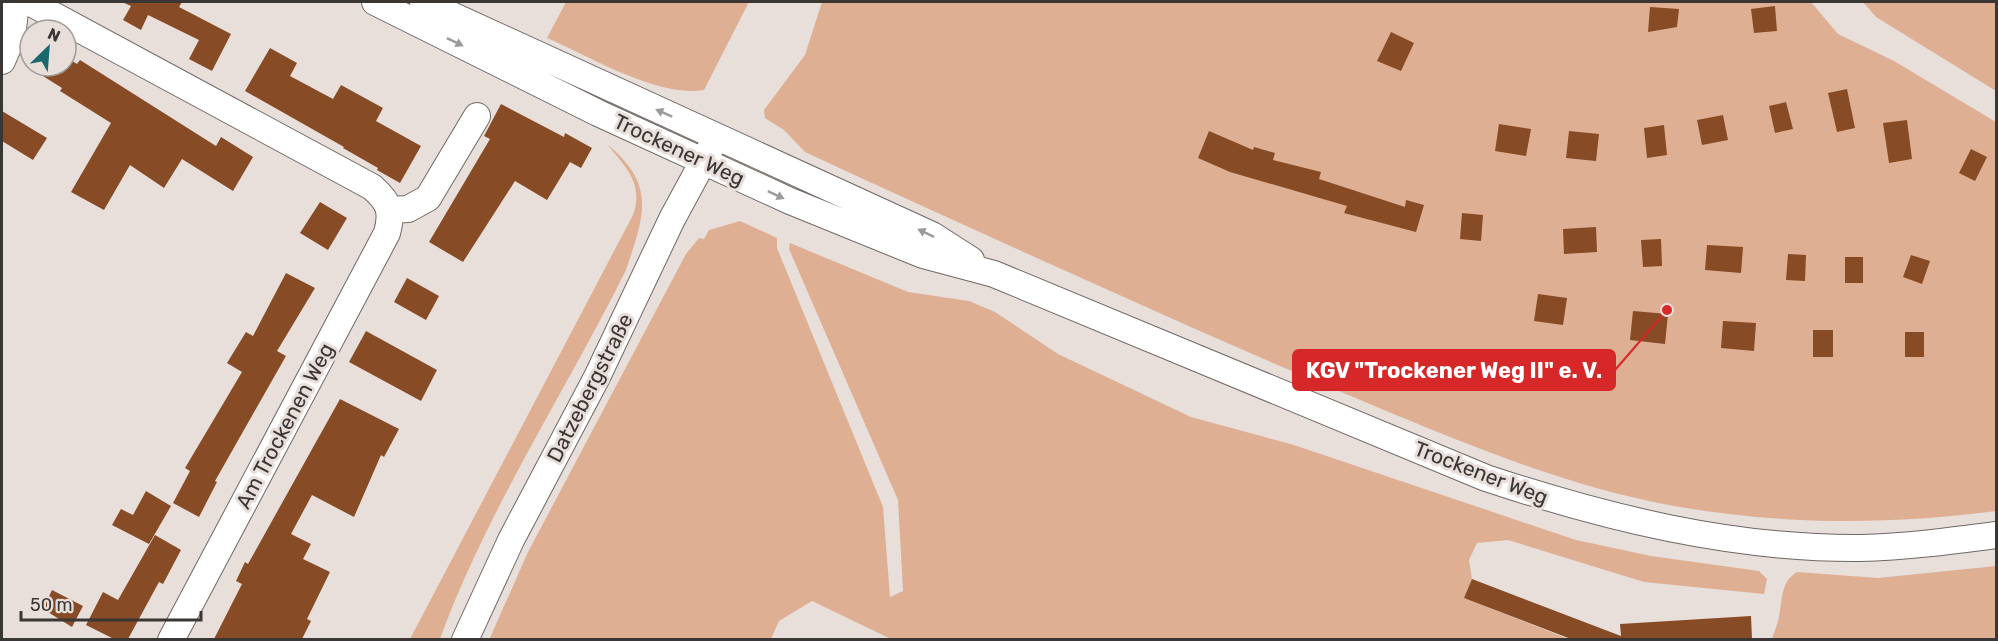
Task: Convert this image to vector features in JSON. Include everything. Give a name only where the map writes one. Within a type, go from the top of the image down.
[{"type":"street","points":[[2,62],[12,38],[16,2]]},
{"type":"street","points":[[29,2],[372,187],[386,200],[391,210],[408,208],[428,198],[477,116]]},
{"type":"street","name":"Trockener Weg","points":[[375,2],[598,113],[790,201],[923,255],[994,274],[1485,478],[1562,503],[1694,534],[1859,548],[1926,545],[1996,535]]},
{"type":"street","name":"Trockener Weg","points":[[423,2],[932,235],[994,274]]},
{"type":"street","name":"Datzebergstraße","points":[[465,639],[511,540],[597,377],[672,219],[717,137]]},
{"type":"street","name":"Am Trockenen Weg","points":[[171,639],[387,233],[391,210]]},
{"type":"shaded area","points":[[566,2],[749,2],[704,90],[686,91],[666,88],[624,74],[547,38]]},
{"type":"shaded area","points":[[822,2],[1811,2],[1838,34],[1894,61],[1996,122],[1996,511],[1916,519],[1835,521],[1754,517],[1674,506],[1601,489],[1530,467],[1391,413],[1242,350],[805,152],[784,130],[765,118],[764,110],[805,55]]},
{"type":"shaded area","points":[[1863,2],[1996,2],[1996,91],[1876,17]]},
{"type":"shaded area","points":[[607,144],[634,173],[640,188],[641,217],[626,270],[503,498],[459,591],[440,639],[410,639],[633,215],[636,204],[635,185]]},
{"type":"shaded area","points":[[740,221],[777,238],[777,248],[883,507],[890,597],[903,591],[898,500],[789,249],[790,243],[908,292],[969,301],[995,312],[1058,354],[1191,417],[1294,445],[1576,540],[1651,556],[1759,571],[1767,579],[1764,594],[1644,582],[1508,540],[1477,543],[1469,560],[1472,579],[1465,598],[1571,640],[893,640],[812,601],[779,621],[771,639],[489,640],[528,552],[686,254],[699,238],[704,239],[709,230]]},
{"type":"shaded area","points":[[1996,566],[1996,639],[1772,639],[1785,586],[1797,572],[1878,578]]},
{"type":"building","points":[[122,2],[182,2],[179,7],[231,34],[212,71],[189,59],[199,40],[148,15],[141,30],[123,20],[131,6]]},
{"type":"building","points":[[1775,6],[1777,31],[1754,33],[1751,9]]},
{"type":"building","points":[[1650,7],[1679,9],[1677,27],[1648,32]]},
{"type":"building","points":[[1391,32],[1414,43],[1401,71],[1377,61]]},
{"type":"building","points":[[270,48],[297,63],[290,76],[333,99],[341,85],[383,108],[376,121],[421,146],[400,183],[344,147],[245,91]]},
{"type":"building","points":[[80,60],[216,146],[221,137],[253,157],[233,191],[182,159],[164,188],[130,165],[104,210],[71,192],[111,123],[60,91],[62,88],[46,78],[78,78]]},
{"type":"building","points":[[1847,89],[1855,128],[1837,132],[1828,93]]},
{"type":"building","points":[[1786,102],[1793,129],[1775,133],[1769,106]]},
{"type":"building","points":[[501,104],[564,137],[565,133],[592,148],[581,168],[570,162],[547,200],[515,181],[463,262],[429,242],[490,139],[484,136]]},
{"type":"building","points":[[2,111],[47,138],[33,160],[2,141]]},
{"type":"building","points":[[1723,115],[1728,140],[1702,145],[1697,120]]},
{"type":"building","points":[[1907,120],[1912,159],[1889,163],[1883,123]]},
{"type":"building","points":[[1499,124],[1531,129],[1526,156],[1495,151]]},
{"type":"building","points":[[1664,125],[1667,155],[1647,158],[1644,128]]},
{"type":"building","points":[[1209,131],[1253,150],[1254,147],[1275,153],[1273,160],[1321,172],[1319,179],[1405,207],[1406,200],[1424,205],[1416,232],[1344,213],[1347,206],[1230,172],[1198,158]]},
{"type":"building","points":[[1569,131],[1599,134],[1596,161],[1566,158]]},
{"type":"building","points":[[1971,149],[1987,157],[1975,181],[1959,173]]},
{"type":"building","points":[[320,202],[347,218],[328,250],[300,233]]},
{"type":"building","points":[[1462,213],[1483,215],[1481,241],[1460,239]]},
{"type":"building","points":[[1596,227],[1597,252],[1564,254],[1563,229]]},
{"type":"building","points":[[1661,239],[1662,266],[1643,267],[1641,240]]},
{"type":"building","points":[[1707,245],[1743,247],[1741,273],[1705,270]]},
{"type":"building","points":[[1788,254],[1806,255],[1805,281],[1786,280]]},
{"type":"building","points":[[1911,255],[1930,261],[1922,284],[1903,277]]},
{"type":"building","points":[[1845,257],[1863,257],[1863,283],[1845,283]]},
{"type":"building","points":[[286,273],[315,288],[277,351],[286,356],[215,481],[217,482],[199,517],[173,503],[190,471],[185,468],[242,372],[227,363],[246,332],[253,336]]},
{"type":"building","points":[[407,278],[439,296],[426,320],[394,302]]},
{"type":"building","points":[[1538,294],[1567,298],[1563,325],[1534,321]]},
{"type":"building","points":[[1633,311],[1668,314],[1665,344],[1630,340]]},
{"type":"building","points":[[1723,321],[1756,323],[1754,351],[1721,348]]},
{"type":"building","points":[[1813,330],[1833,330],[1833,357],[1813,357]]},
{"type":"building","points":[[366,331],[437,370],[421,401],[349,362]]},
{"type":"building","points":[[1905,332],[1924,332],[1924,357],[1905,357]]},
{"type":"building","points":[[340,399],[399,429],[384,457],[381,455],[354,517],[312,495],[291,534],[311,544],[303,559],[330,572],[307,619],[311,621],[302,639],[214,639],[242,584],[236,581],[245,562],[248,564]]},
{"type":"building","points":[[146,491],[171,506],[149,544],[112,525],[121,509],[133,515]]},
{"type":"building","points":[[155,535],[181,550],[163,584],[159,582],[128,639],[114,639],[86,625],[103,592],[118,600]]},
{"type":"building","points":[[1472,579],[1621,636],[1620,624],[1751,616],[1752,639],[1571,639],[1464,598]]},
{"type":"building","points":[[52,590],[83,606],[72,627],[43,609]]},
{"type":"place","name":"KGV \"Trockener Weg II\" e. V.","points":[[1667,310]]}]
